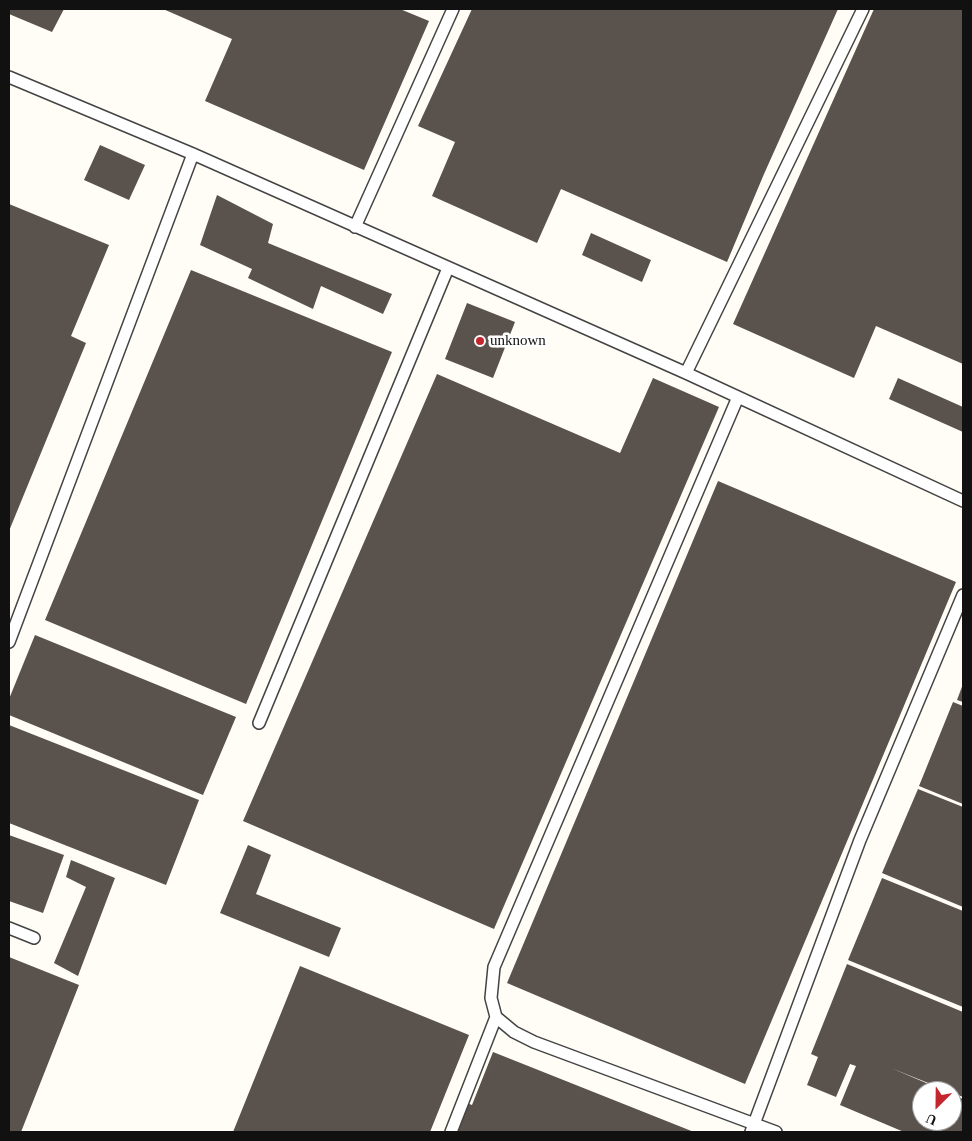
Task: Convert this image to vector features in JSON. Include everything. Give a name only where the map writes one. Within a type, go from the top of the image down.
[{"type":"lane","points":[[355,227],[454,9]]},
{"type":"lane","points":[[686,373],[863,9]]},
{"type":"lane","points":[[9,77],[193,154],[686,373],[963,501]]},
{"type":"lane","points":[[9,642],[193,154]]},
{"type":"lane","points":[[259,723],[448,268]]},
{"type":"lane","points":[[738,397],[494,967],[491,998],[496,1017],[514,1032],[534,1042],[753,1128],[776,1132]]},
{"type":"lane","points":[[753,1128],[860,840],[963,595]]},
{"type":"lane","points":[[9,928],[34,938]]},
{"type":"lane","points":[[451,1132],[496,1017]]},
{"type":"building","points":[[9,9],[64,9],[52,32],[9,14]]},
{"type":"building","points":[[163,9],[400,9],[429,21],[364,170],[205,101],[232,39]]},
{"type":"building","points":[[472,9],[838,9],[727,262],[561,189],[537,243],[432,196],[455,142],[418,126]]},
{"type":"building","points":[[874,9],[963,9],[963,364],[876,326],[854,378],[733,324]]},
{"type":"building","points":[[100,145],[145,165],[129,200],[84,180]]},
{"type":"building","points":[[217,195],[273,224],[268,243],[392,294],[383,314],[321,286],[313,309],[248,278],[252,269],[200,245]]},
{"type":"building","points":[[9,204],[109,245],[71,336],[86,343],[9,531]]},
{"type":"building","points":[[591,233],[651,260],[642,282],[582,255]]},
{"type":"building","points":[[191,270],[392,352],[246,704],[45,620]]},
{"type":"building","name":"unknown","points":[[467,303],[515,322],[493,378],[445,359]]},
{"type":"building","points":[[437,374],[620,453],[653,378],[719,407],[494,929],[243,821]]},
{"type":"building","points":[[898,378],[963,407],[963,432],[889,399]]},
{"type":"building","points":[[718,481],[956,582],[745,1084],[507,983]]},
{"type":"building","points":[[35,635],[236,717],[203,795],[9,715],[9,699]]},
{"type":"building","points":[[963,684],[963,702],[957,700]]},
{"type":"building","points":[[953,702],[963,706],[963,804],[919,786]]},
{"type":"building","points":[[9,725],[199,800],[166,885],[9,823]]},
{"type":"building","points":[[918,789],[963,807],[963,907],[882,873]]},
{"type":"building","points":[[9,835],[64,855],[43,913],[9,901]]},
{"type":"building","points":[[248,845],[271,855],[256,894],[341,928],[329,957],[220,913]]},
{"type":"building","points":[[71,860],[115,878],[78,976],[54,963],[86,887],[66,877]]},
{"type":"building","points":[[882,878],[963,911],[963,1007],[848,960]]},
{"type":"building","points":[[9,957],[79,985],[21,1132],[9,1132]]},
{"type":"building","points":[[847,964],[963,1012],[963,1097],[962,1081],[923,1081],[891,1068],[922,1081],[912,1081],[912,1131],[962,1131],[962,1099],[963,1132],[904,1132],[840,1105],[856,1066],[850,1064],[836,1097],[807,1085],[818,1057],[811,1054]]},
{"type":"building","points":[[300,966],[469,1035],[430,1132],[233,1132]]},
{"type":"building","points":[[493,1052],[694,1132],[455,1132],[467,1103],[472,1105]]},
{"type":"place","name":"unknown","points":[[480,341]]}]
